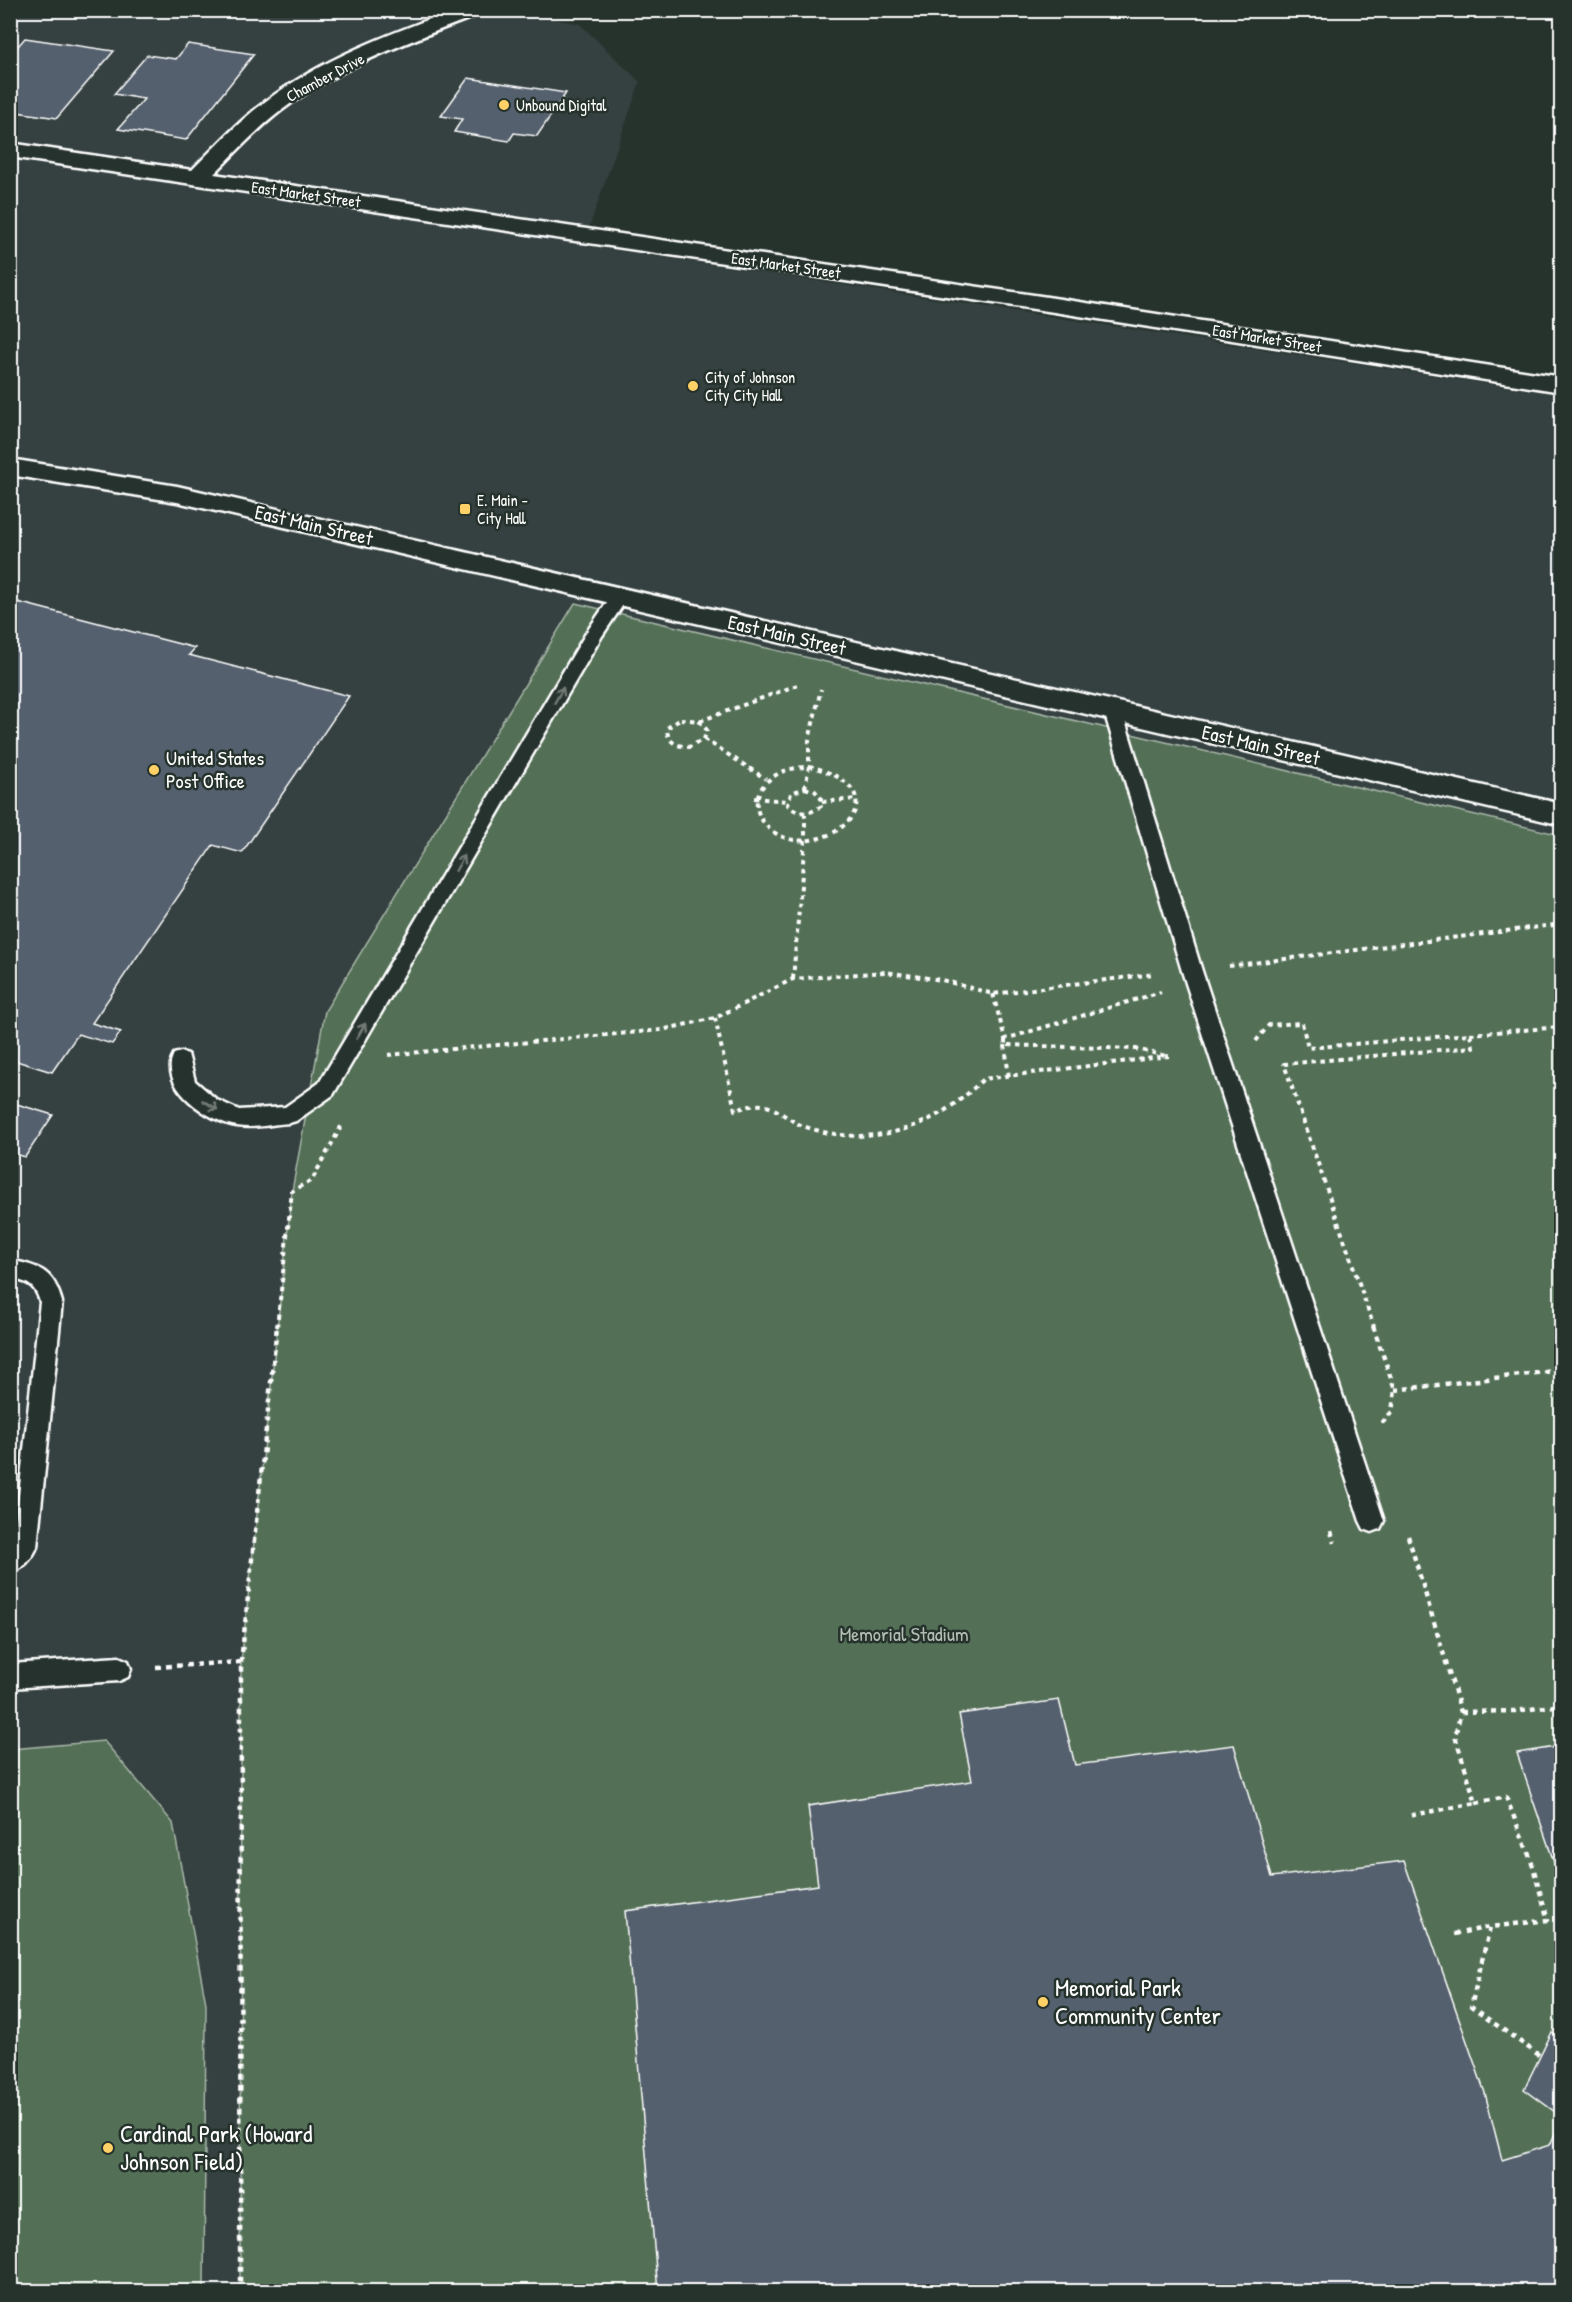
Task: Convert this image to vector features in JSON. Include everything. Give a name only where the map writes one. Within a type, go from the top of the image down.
[{"type":"street","name":"Chamber Drive","points":[[197,178],[245,130],[285,98],[335,68],[474,10]]},
{"type":"street","name":"East Market Street","points":[[10,150],[1042,303],[1562,385]]},
{"type":"street","name":"East Main Street","points":[[10,467],[177,494],[1562,815]]},
{"type":"lane","points":[[182,1060],[185,1085],[210,1106],[238,1118],[289,1115],[326,1089],[595,633],[620,596]]},
{"type":"lane","points":[[1113,711],[1192,971],[1372,1521]]},
{"type":"lane","points":[[10,1269],[39,1276],[48,1287],[51,1302],[25,1547],[10,1563]]},
{"type":"lane","points":[[10,1676],[119,1669]]},
{"type":"path","points":[[699,721],[800,684]]},
{"type":"path","points":[[805,788],[809,766],[809,740],[821,689]]},
{"type":"path","points":[[688,718],[699,721],[706,729],[704,739],[695,746],[675,745],[667,737],[667,729],[676,721],[688,718]]},
{"type":"path","points":[[704,739],[766,779]]},
{"type":"path","points":[[809,766],[835,773],[846,780],[856,800],[855,812],[837,832],[822,837],[805,839],[788,837],[773,831],[762,822],[755,811],[754,798],[766,779],[778,771],[809,766]]},
{"type":"path","points":[[754,798],[787,801],[794,811],[805,814],[819,809],[822,802],[819,794],[805,788],[794,790],[787,801]]},
{"type":"path","points":[[822,802],[856,800]]},
{"type":"path","points":[[793,979],[805,839],[805,814]]},
{"type":"path","points":[[1192,971],[1562,924]]},
{"type":"path","points":[[390,1045],[384,1056],[661,1030],[715,1018],[793,979],[885,972],[942,980],[993,994],[1155,974]]},
{"type":"path","points":[[1005,1039],[1161,992]]},
{"type":"path","points":[[993,994],[1005,1039],[1009,1078]]},
{"type":"path","points":[[715,1018],[735,1110],[762,1105],[804,1126],[831,1132],[878,1135],[923,1124],[946,1113],[968,1097],[983,1079],[1009,1078],[1169,1056],[1136,1049],[1005,1045]]},
{"type":"path","points":[[1302,1023],[1308,1048],[1562,1027]]},
{"type":"path","points":[[1377,1430],[1392,1412],[1395,1390],[1284,1064],[1473,1047],[1470,1034]]},
{"type":"path","points":[[240,2292],[241,1662],[292,1191],[312,1180],[344,1122]]},
{"type":"path","points":[[1395,1390],[1562,1370]]},
{"type":"path","points":[[119,1669],[241,1662]]},
{"type":"path","points":[[1461,1712],[1496,1713],[1562,1705]]},
{"type":"path","points":[[1454,1934],[1548,1920],[1531,1860],[1506,1797],[1476,1803]]},
{"type":"path","points":[[1490,1928],[1471,2007],[1539,2055]]},
{"type":"shaded area","name":"Memorial Stadium","points":[[508,10],[580,24],[640,82],[583,245],[1561,395],[1561,2291],[11,2292],[11,11]]},
{"type":"green space","name":"Memorial Stadium","points":[[575,603],[1561,835],[1561,2291],[240,2292],[241,1662],[292,1191],[325,1011]]},
{"type":"green space","name":"Cardinal Park (Howard Johnson Field)","points":[[104,1741],[173,1823],[206,2004],[204,2291],[11,2291],[11,1749]]},
{"type":"building","points":[[25,38],[114,51],[57,118],[10,111],[10,55]]},
{"type":"building","points":[[188,44],[254,54],[186,140],[118,129],[144,99],[114,94],[147,55],[176,59]]},
{"type":"building","name":"Unbound Digital","points":[[468,78],[566,93],[537,136],[514,133],[509,141],[454,132],[462,119],[441,116]]},
{"type":"building","name":"United States Post Office","points":[[10,600],[195,648],[189,655],[349,696],[242,853],[213,845],[92,1023],[121,1032],[112,1044],[78,1034],[52,1072],[10,1059]]},
{"type":"building","points":[[10,1102],[53,1115],[25,1157],[10,1152]]},
{"type":"building","name":"Memorial Park Community Center","points":[[1059,1700],[1075,1765],[1234,1745],[1272,1877],[1404,1861],[1485,2093],[1502,2160],[1550,2145],[1562,2118],[1562,2292],[658,2292],[625,1911],[818,1885],[808,1806],[972,1781],[959,1714]]},
{"type":"building","points":[[1562,1746],[1562,1886],[1517,1753]]},
{"type":"building","points":[[1552,2032],[1562,2039],[1562,2117],[1524,2089]]},
{"type":"place","name":"Unbound Digital","points":[[504,105]]},
{"type":"place","name":"City of Johnson City City Hall","points":[[693,386]]},
{"type":"place","name":"E. Main - City Hall","points":[[465,509]]},
{"type":"place","name":"United States Post Office","points":[[154,770]]},
{"type":"place","name":"Memorial Park Community Center","points":[[1043,2002]]},
{"type":"place","name":"Cardinal Park (Howard Johnson Field)","points":[[108,2148]]}]
